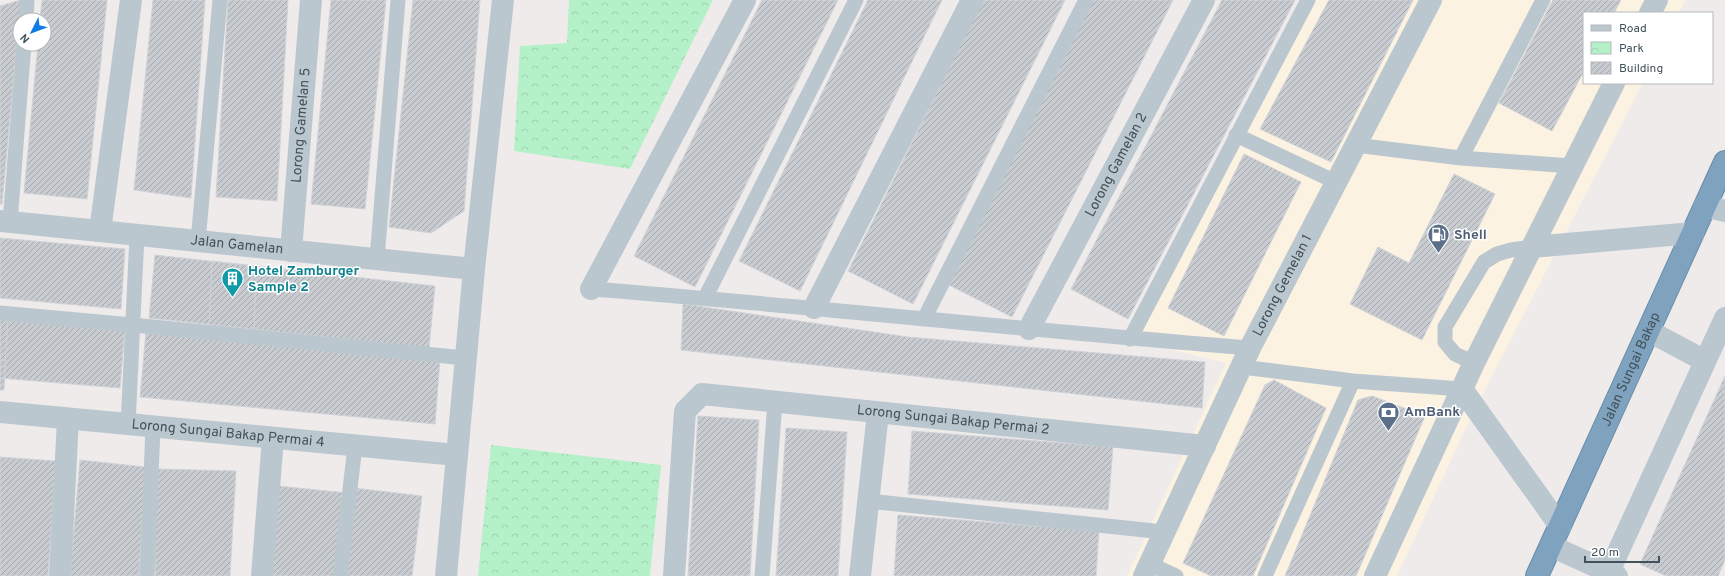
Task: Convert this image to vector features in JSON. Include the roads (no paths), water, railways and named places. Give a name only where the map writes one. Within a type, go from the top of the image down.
[{"type":"highway","name":"Jalan Sungai Bakap","points":[[1537,576],[1693,233],[1715,208],[1725,162]]},
{"type":"street","points":[[100,231],[131,0]]},
{"type":"street","name":"Lorong Gamelan 5","points":[[291,251],[311,0]]},
{"type":"street","points":[[446,576],[465,358],[503,0]]},
{"type":"street","points":[[591,289],[745,0]]},
{"type":"street","points":[[814,308],[972,0]]},
{"type":"street","name":"Lorong Gamelan 2","points":[[1029,329],[1204,0]]},
{"type":"street","name":"Lorong Gemelan 1","points":[[1147,570],[1246,357],[1431,0]]},
{"type":"street","points":[[1651,12],[1657,0]]},
{"type":"street","points":[[1375,576],[1474,363],[1613,84]]},
{"type":"street","name":"Jalan Gamelan","points":[[5,222],[474,269]]},
{"type":"street","points":[[1532,247],[1693,233]]},
{"type":"street","points":[[1550,546],[1611,575],[1725,318]]},
{"type":"street","points":[[1648,331],[1705,361]]},
{"type":"street","points":[[1462,389],[1560,526]]},
{"type":"street","name":"Lorong Sungai Bakap Permai 2","points":[[674,576],[685,411],[702,394],[1205,446]]},
{"type":"street","name":"Lorong Sungai Bakap Permai 4","points":[[0,412],[457,456]]},
{"type":"street","points":[[860,576],[878,413]]},
{"type":"street","points":[[60,576],[68,419]]},
{"type":"street","points":[[262,576],[273,438]]},
{"type":"lane","points":[[27,12],[28,0]]},
{"type":"lane","points":[[198,241],[220,0]]},
{"type":"lane","points":[[377,259],[398,0]]},
{"type":"lane","points":[[705,298],[856,0]]},
{"type":"lane","points":[[924,319],[1086,0]]},
{"type":"lane","points":[[1130,339],[1308,0]]},
{"type":"lane","points":[[1461,158],[1543,0]]},
{"type":"lane","points":[[5,222],[23,52]]},
{"type":"lane","points":[[1236,135],[1336,182]]},
{"type":"lane","points":[[1355,145],[1461,158],[1572,166]]},
{"type":"lane","points":[[128,424],[137,235]]},
{"type":"lane","points":[[1474,363],[1454,354],[1445,342],[1445,327],[1484,262],[1497,254],[1532,247]]},
{"type":"lane","points":[[591,289],[814,308],[1130,339],[1246,357],[1353,381],[1462,389]]},
{"type":"lane","points":[[0,313],[133,324],[465,358]]},
{"type":"lane","points":[[1265,576],[1353,381]]},
{"type":"lane","points":[[762,576],[775,402]]},
{"type":"lane","points":[[147,576],[153,427]]},
{"type":"lane","points":[[340,576],[354,446]]},
{"type":"lane","points":[[868,501],[1164,532]]},
{"type":"lane","points":[[1147,570],[1176,576]]},
{"type":"place","name":"Shell","points":[[1439,254]]},
{"type":"place","name":"Hotel Zamburger Sample 2","points":[[233,298]]},
{"type":"place","name":"AmBank","points":[[1388,432]]}]
